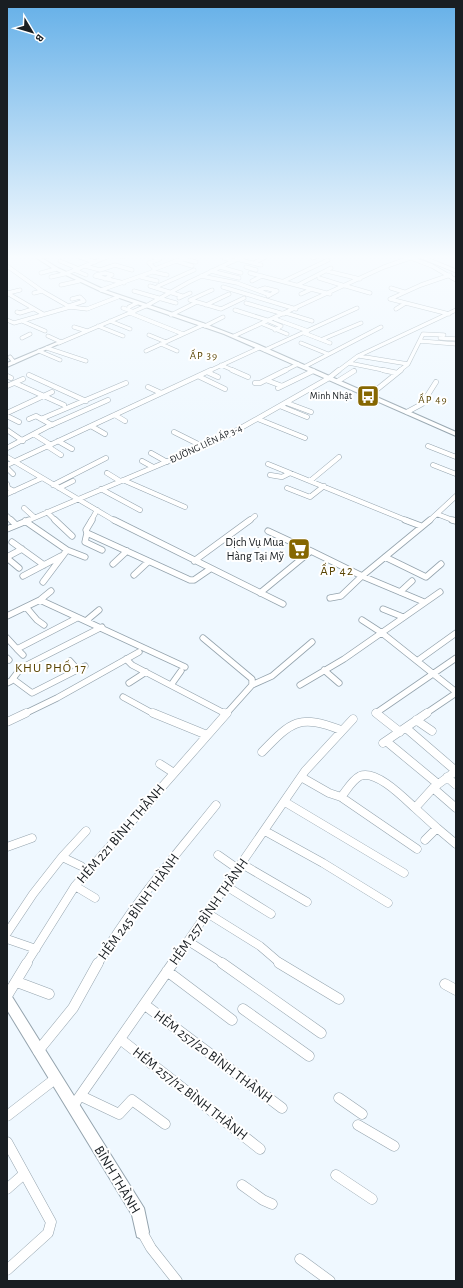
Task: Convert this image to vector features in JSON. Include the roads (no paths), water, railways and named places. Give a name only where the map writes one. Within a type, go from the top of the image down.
[{"type":"street","points":[[7,320],[14,323],[40,315]]},
{"type":"street","points":[[7,365],[12,360],[48,348],[127,315]]},
{"type":"street","points":[[137,315],[183,334]]},
{"type":"street","points":[[171,315],[234,336],[456,433]]},
{"type":"street","points":[[251,315],[281,326],[275,330]]},
{"type":"street","points":[[234,336],[283,315]]},
{"type":"street","points":[[289,315],[312,321]]},
{"type":"street","points":[[264,350],[342,315]]},
{"type":"street","name":"ĐƯỜNG LIÊN ẤP 3-4","points":[[7,529],[121,480],[204,447],[329,378],[358,356],[447,315]]},
{"type":"street","points":[[146,351],[223,317]]},
{"type":"street","points":[[275,319],[330,343]]},
{"type":"street","points":[[22,321],[45,331]]},
{"type":"street","points":[[110,322],[130,329]]},
{"type":"street","points":[[323,340],[361,323]]},
{"type":"street","points":[[263,324],[287,334]]},
{"type":"street","points":[[74,326],[86,331]]},
{"type":"street","points":[[98,326],[123,336]]},
{"type":"street","points":[[304,367],[381,327]]},
{"type":"street","points":[[22,338],[30,334]]},
{"type":"street","points":[[370,395],[408,364],[422,339],[423,334],[444,335]]},
{"type":"street","points":[[149,335],[166,342]]},
{"type":"street","points":[[48,336],[60,342]]},
{"type":"street","points":[[422,339],[456,339]]},
{"type":"street","points":[[422,339],[456,344]]},
{"type":"street","points":[[301,343],[328,354]]},
{"type":"street","points":[[161,344],[177,351]]},
{"type":"street","points":[[48,348],[67,356],[86,361]]},
{"type":"street","points":[[13,474],[7,466],[14,462],[259,348]]},
{"type":"street","points":[[40,351],[60,360]]},
{"type":"street","points":[[358,356],[408,364]]},
{"type":"street","points":[[350,363],[397,373]]},
{"type":"street","points":[[255,384],[298,364]]},
{"type":"street","points":[[221,365],[248,376]]},
{"type":"street","points":[[266,380],[280,387],[313,371]]},
{"type":"street","points":[[338,381],[354,371]]},
{"type":"street","points":[[207,372],[218,377]]},
{"type":"street","points":[[29,375],[85,400],[94,406]]},
{"type":"street","points":[[7,376],[11,378]]},
{"type":"street","points":[[198,376],[225,389]]},
{"type":"street","points":[[7,386],[23,379]]},
{"type":"street","points":[[407,412],[422,404],[436,382]]},
{"type":"street","points":[[15,383],[64,405]]},
{"type":"street","points":[[41,419],[126,383]]},
{"type":"street","points":[[148,388],[161,393]]},
{"type":"street","points":[[8,411],[52,392]]},
{"type":"street","points":[[7,448],[52,425],[108,400]]},
{"type":"street","points":[[287,402],[311,412]]},
{"type":"street","points":[[280,406],[307,417]]},
{"type":"street","points":[[114,415],[125,421]]},
{"type":"street","points":[[7,416],[18,422]]},
{"type":"street","points":[[28,419],[36,416],[52,425]]},
{"type":"street","points":[[258,418],[305,438]]},
{"type":"street","points":[[91,426],[106,434]]},
{"type":"street","points":[[7,430],[23,441]]},
{"type":"street","points":[[174,432],[204,447]]},
{"type":"street","points":[[35,435],[61,455]]},
{"type":"street","points":[[58,441],[72,449]]},
{"type":"street","points":[[428,446],[456,457]]},
{"type":"street","points":[[151,453],[167,462]]},
{"type":"street","points":[[7,457],[76,499],[210,569],[283,604]]},
{"type":"street","points":[[310,481],[339,457]]},
{"type":"street","points":[[53,485],[106,458]]},
{"type":"street","points":[[142,461],[153,467]]},
{"type":"street","points":[[268,464],[421,526]]},
{"type":"street","points":[[433,465],[456,474]]},
{"type":"street","points":[[107,473],[185,507]]},
{"type":"street","points":[[270,474],[282,477],[290,473]]},
{"type":"street","points":[[7,494],[42,478]]},
{"type":"street","points":[[58,488],[73,481],[67,478]]},
{"type":"street","points":[[7,484],[8,488],[14,491]]},
{"type":"street","points":[[286,488],[310,498],[324,486]]},
{"type":"street","points":[[100,489],[140,510]]},
{"type":"street","points":[[330,598],[341,596],[362,576],[437,514],[456,496]]},
{"type":"street","points":[[24,508],[34,517]]},
{"type":"street","points":[[97,510],[86,530],[87,533],[85,542],[102,550]]},
{"type":"street","points":[[47,512],[72,536]]},
{"type":"street","points":[[437,514],[456,521]]},
{"type":"street","points":[[7,516],[16,525]]},
{"type":"street","points":[[194,560],[255,516]]},
{"type":"street","points":[[25,521],[67,550],[85,557]]},
{"type":"street","points":[[268,531],[362,576],[424,602]]},
{"type":"street","points":[[87,533],[190,580],[194,580],[210,569]]},
{"type":"street","points":[[12,542],[44,565]]},
{"type":"street","points":[[19,568],[7,558],[22,549]]},
{"type":"street","points":[[43,582],[67,550]]},
{"type":"street","points":[[260,593],[311,551]]},
{"type":"street","points":[[113,564],[127,552]]},
{"type":"street","points":[[23,576],[63,555]]},
{"type":"street","points":[[385,557],[426,577],[441,564]]},
{"type":"street","points":[[134,575],[148,562]]},
{"type":"street","points":[[400,592],[412,581]]},
{"type":"street","points":[[7,616],[40,600],[51,591]]},
{"type":"street","points":[[300,685],[382,633],[440,592]]},
{"type":"street","points":[[40,600],[77,618],[87,620],[104,628],[183,669],[171,685]]},
{"type":"street","points":[[26,607],[36,620],[44,625]]},
{"type":"street","points":[[87,620],[99,610]]},
{"type":"street","points":[[384,610],[403,617]]},
{"type":"street","points":[[17,649],[77,618]]},
{"type":"street","points":[[362,620],[382,633],[434,675],[455,689],[403,730],[384,742],[436,786],[456,808]]},
{"type":"street","points":[[7,683],[13,679],[21,668],[104,628]]},
{"type":"street","points":[[417,661],[456,633]]},
{"type":"street","points":[[7,638],[23,655]]},
{"type":"street","points":[[204,638],[252,679],[252,685],[272,676],[312,642]]},
{"type":"street","points":[[7,722],[56,698],[139,652]]},
{"type":"street","points":[[415,808],[436,786],[456,771],[403,730],[376,713],[434,675],[456,658]]},
{"type":"street","points":[[126,659],[146,672],[226,714]]},
{"type":"street","points":[[70,662],[78,670]]},
{"type":"street","points":[[13,679],[32,693],[86,666]]},
{"type":"street","points":[[324,670],[339,683]]},
{"type":"street","points":[[129,683],[146,672]]},
{"type":"street","name":"HẺM 221 BÌNH THÀNH","points":[[7,998],[75,886],[252,685]]},
{"type":"street","points":[[123,697],[158,716],[207,735]]},
{"type":"street","name":"HẺM 257 BÌNH THÀNH","points":[[72,1107],[145,1005],[301,777],[341,730],[353,719]]},
{"type":"street","points":[[416,720],[432,731]]},
{"type":"street","points":[[262,752],[290,726],[297,723],[313,721],[341,730]]},
{"type":"street","points":[[160,764],[174,773]]},
{"type":"street","points":[[342,797],[361,775],[369,774],[377,777],[456,844]]},
{"type":"street","points":[[301,777],[329,794],[342,797],[417,849]]},
{"type":"street","points":[[447,777],[456,785]]},
{"type":"street","points":[[285,802],[404,873]]},
{"type":"street","name":"HẺM 245 BÌNH THÀNH","points":[[38,1051],[73,1008],[115,937],[165,868],[216,805]]},
{"type":"street","points":[[425,840],[437,828]]},
{"type":"street","points":[[7,932],[32,894],[62,857],[86,831]]},
{"type":"street","points":[[265,831],[323,863],[388,903]]},
{"type":"street","points":[[7,847],[32,838]]},
{"type":"street","points":[[218,856],[240,866],[306,902]]},
{"type":"street","points":[[62,857],[80,866]]},
{"type":"street","points":[[75,886],[94,898]]},
{"type":"street","points":[[226,886],[271,914]]},
{"type":"street","points":[[207,913],[260,946],[280,964],[340,999]]},
{"type":"street","points":[[7,939],[36,949]]},
{"type":"street","points":[[188,941],[254,984],[263,993],[321,1033]]},
{"type":"street","points":[[167,971],[232,1020]]},
{"type":"street","points":[[17,982],[49,994]]},
{"type":"street","points":[[445,984],[456,990]]},
{"type":"street","name":"BÌNH THÀNH","points":[[7,998],[72,1107],[139,1213],[142,1232],[151,1248],[177,1281]]},
{"type":"street","name":"HẺM 257/20 BÌNH THÀNH","points":[[145,1005],[282,1108]]},
{"type":"street","points":[[243,1009],[309,1056]]},
{"type":"street","name":"HẺM 257/12 BÌNH THÀNH","points":[[120,1039],[260,1149]]},
{"type":"street","points":[[7,1116],[55,1079]]},
{"type":"street","points":[[81,1096],[119,1114],[132,1100],[165,1124]]},
{"type":"street","points":[[339,1098],[362,1114]]},
{"type":"street","points":[[358,1125],[394,1146]]},
{"type":"street","points":[[7,1142],[51,1222],[51,1228],[48,1232],[7,1270]]},
{"type":"street","points":[[7,1189],[24,1174]]},
{"type":"street","points":[[336,1176],[372,1199]]},
{"type":"street","points":[[242,1185],[263,1200],[272,1204]]},
{"type":"street","points":[[300,1259],[330,1281]]},
{"type":"place","name":"Minh Nhật","points":[[368,396]]},
{"type":"place","name":"Dịch Vụ Mua Hàng Tại Mỹ","points":[[299,549]]},
{"type":"district","name":"ẤP 39","points":[[204,355]]},
{"type":"district","name":"ẤP 49","points":[[433,399]]},
{"type":"district","name":"ẤP 42","points":[[337,571]]},
{"type":"district","name":"KHU PHỐ 17","points":[[51,668]]}]
